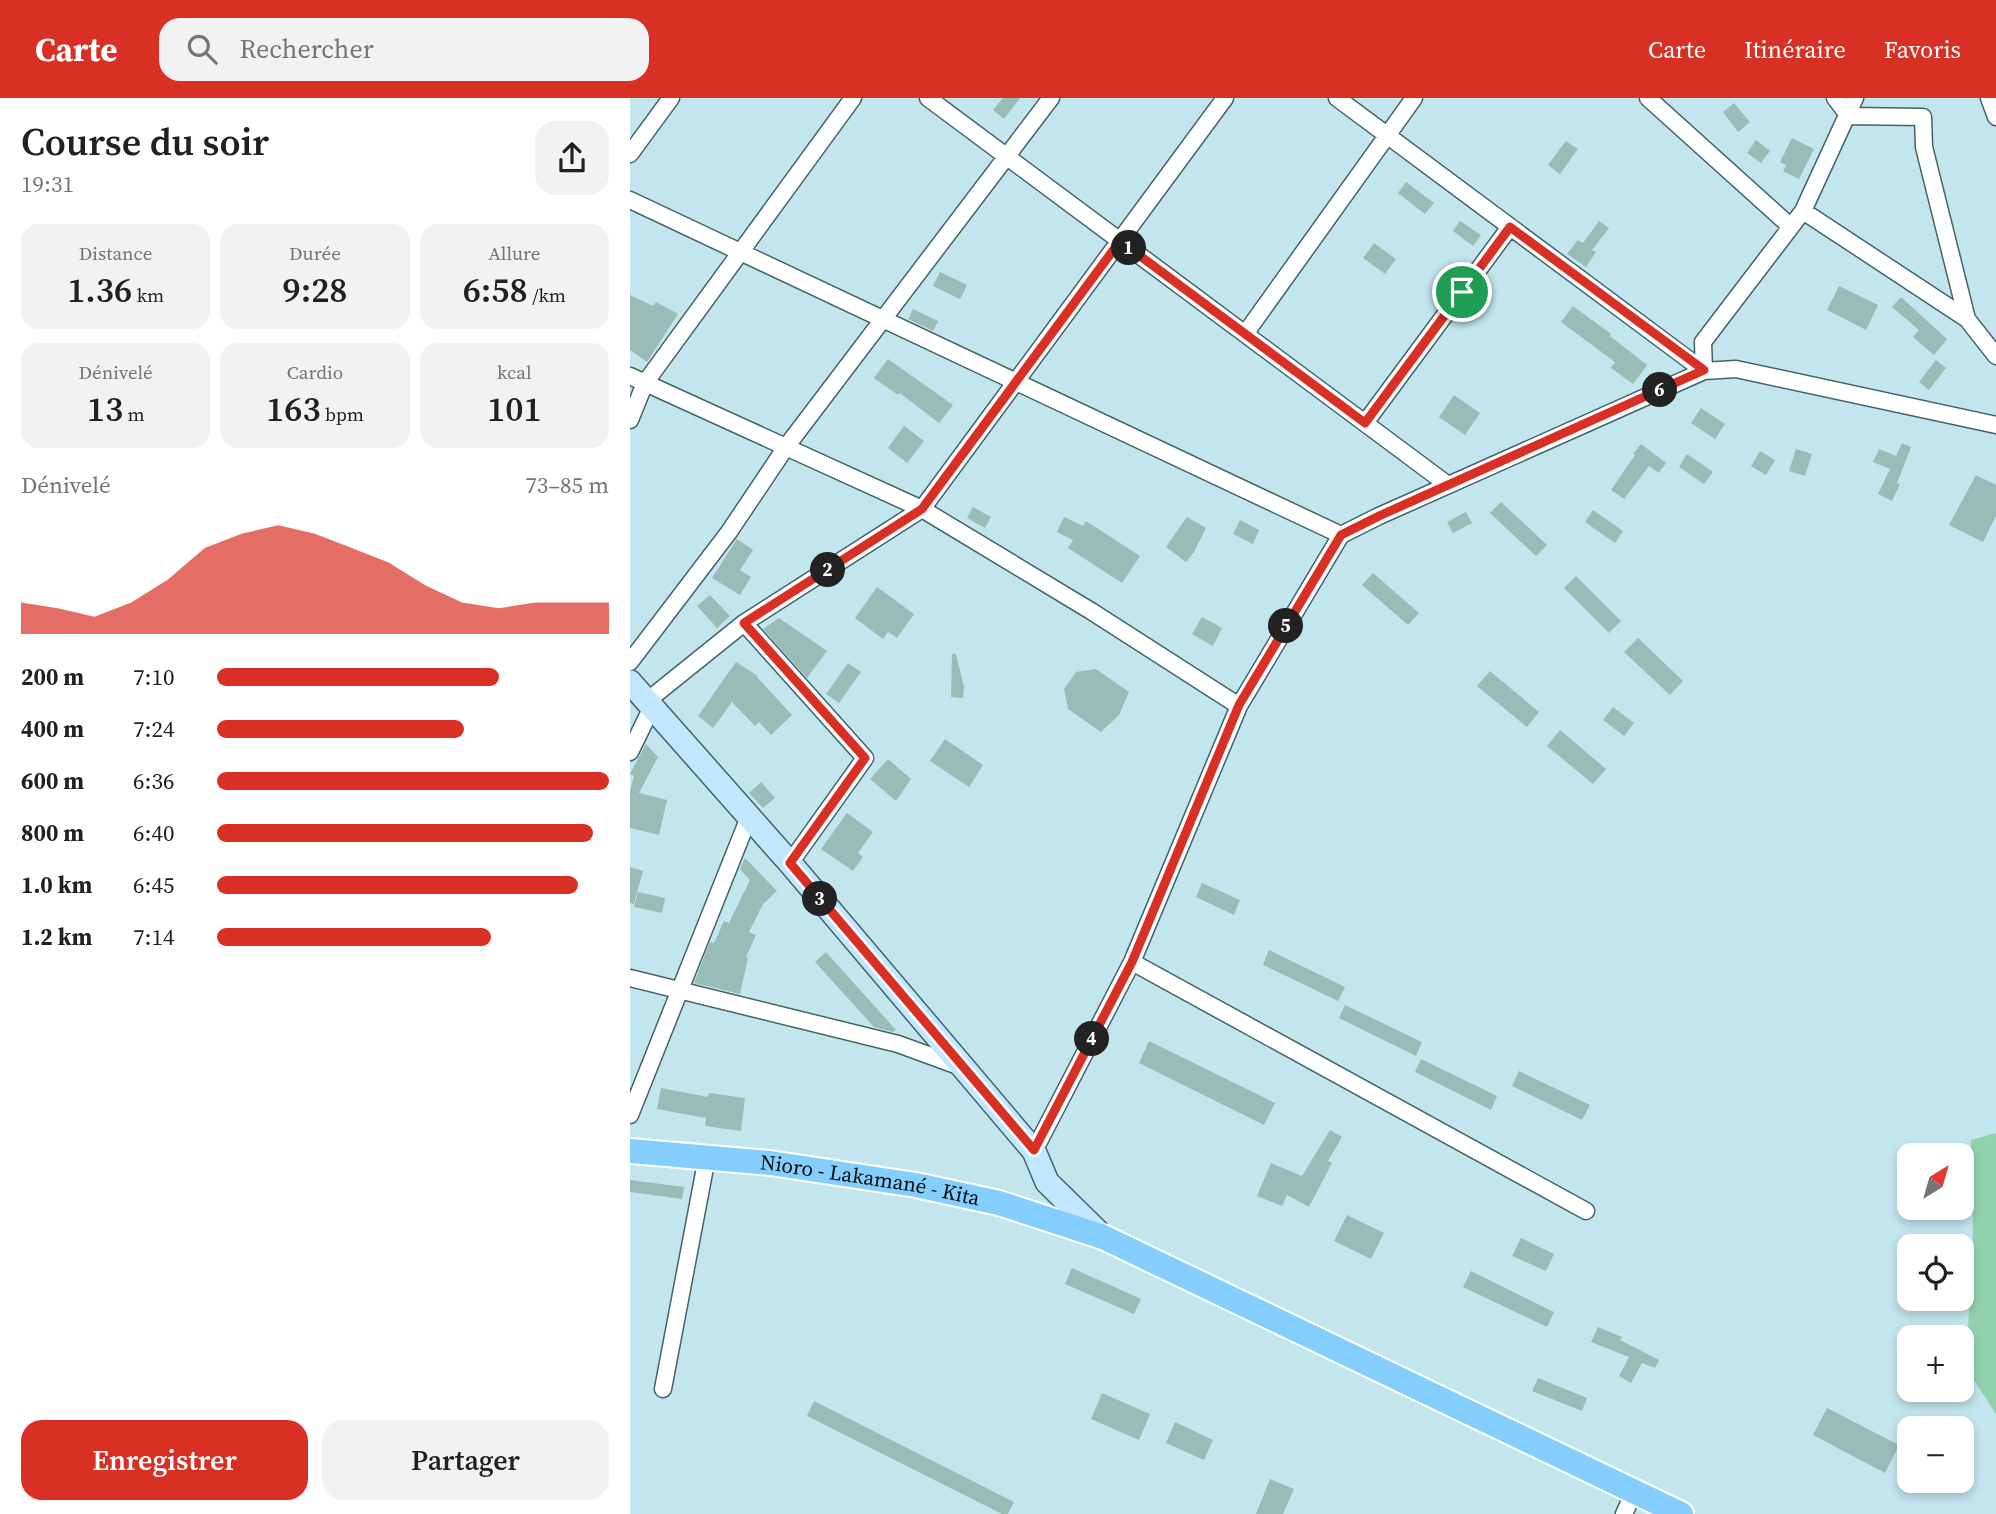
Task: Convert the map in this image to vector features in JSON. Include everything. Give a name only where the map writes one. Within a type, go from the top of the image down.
[{"type":"main road","points":[[630,682],[790,863],[1034,1150],[1047,1182],[1103,1237]]},
{"type":"main road","name":"Nioro - Lakamané - Kita","points":[[630,1151],[770,1163],[916,1185],[999,1203],[1103,1237],[1629,1503],[1681,1514]]},
{"type":"street","points":[[630,154],[671,98]]},
{"type":"street","points":[[630,420],[638,380],[740,253],[853,98]]},
{"type":"street","points":[[928,98],[1448,485]]},
{"type":"street","points":[[630,662],[729,532],[786,447],[1051,98]]},
{"type":"street","points":[[630,752],[649,704],[744,623],[922,509],[1225,98]]},
{"type":"street","points":[[1337,98],[1704,370]]},
{"type":"street","points":[[1245,334],[1414,98]]},
{"type":"street","points":[[1648,98],[1791,227]]},
{"type":"street","points":[[1835,98],[1849,116]]},
{"type":"street","points":[[1704,370],[1703,342],[1803,211],[1856,98]]},
{"type":"street","points":[[1989,98],[1996,117]]},
{"type":"street","points":[[1849,116],[1923,117],[1924,147],[1966,320]]},
{"type":"street","points":[[630,200],[1341,535]]},
{"type":"street","points":[[1803,211],[1966,320],[1996,356]]},
{"type":"street","points":[[1365,423],[1510,227]]},
{"type":"street","points":[[1034,1150],[1132,962],[1239,705],[1341,535],[1704,370],[1736,369],[1996,425]]},
{"type":"street","points":[[638,380],[922,509],[1091,611],[1239,705]]},
{"type":"street","points":[[744,623],[865,758],[790,863]]},
{"type":"street","points":[[630,1115],[749,817]]},
{"type":"street","points":[[1132,962],[1586,1212]]},
{"type":"street","points":[[630,978],[898,1044],[961,1067]]},
{"type":"street","points":[[663,1389],[706,1157]]},
{"type":"green space","points":[[1996,1133],[1996,1414],[1974,1380],[1974,1325],[1968,1325],[1969,1311],[1974,1311],[1974,1143],[1971,1140]]},
{"type":"building","points":[[1003,98],[1020,98],[1004,119],[993,110]]},
{"type":"building","points":[[1734,103],[1750,122],[1738,132],[1723,112]]},
{"type":"building","points":[[1792,138],[1814,149],[1799,179],[1783,171],[1786,165],[1780,162]]},
{"type":"building","points":[[1756,140],[1770,151],[1761,163],[1747,153]]},
{"type":"building","points":[[1566,141],[1578,149],[1560,174],[1548,165]]},
{"type":"building","points":[[1406,182],[1434,203],[1425,214],[1398,193]]},
{"type":"building","points":[[1460,221],[1481,235],[1473,246],[1453,231]]},
{"type":"building","points":[[1599,221],[1609,228],[1592,250],[1596,252],[1586,267],[1567,254],[1578,240],[1583,243]]},
{"type":"building","points":[[1374,243],[1396,259],[1385,274],[1363,258]]},
{"type":"building","points":[[940,272],[967,285],[960,299],[933,286]]},
{"type":"building","points":[[1839,286],[1878,305],[1866,330],[1827,310]]},
{"type":"building","points":[[630,295],[653,306],[656,302],[678,314],[647,362],[630,350]]},
{"type":"building","points":[[1901,297],[1947,339],[1934,355],[1913,337],[1919,330],[1892,307]]},
{"type":"building","points":[[1573,306],[1647,365],[1633,384],[1611,368],[1615,362],[1561,322]]},
{"type":"building","points":[[913,309],[938,321],[933,331],[908,319]]},
{"type":"building","points":[[888,359],[953,405],[939,423],[900,393],[898,395],[874,378]]},
{"type":"building","points":[[1936,360],[1946,368],[1929,390],[1919,382]]},
{"type":"building","points":[[1454,395],[1480,413],[1465,435],[1439,417]]},
{"type":"building","points":[[1701,408],[1725,424],[1715,439],[1691,423]]},
{"type":"building","points":[[904,426],[924,441],[907,463],[888,448]]},
{"type":"building","points":[[1902,443],[1911,447],[1892,501],[1878,494],[1890,469],[1873,462],[1879,449],[1896,456]]},
{"type":"building","points":[[1641,444],[1666,463],[1659,473],[1649,466],[1624,499],[1611,490]]},
{"type":"building","points":[[1796,449],[1812,454],[1805,476],[1789,471]]},
{"type":"building","points":[[1760,451],[1775,460],[1766,475],[1751,466]]},
{"type":"building","points":[[1687,454],[1713,472],[1704,484],[1679,467]]},
{"type":"building","points":[[1976,475],[1996,485],[1996,516],[1983,542],[1949,525]]},
{"type":"building","points":[[1501,502],[1547,545],[1536,556],[1490,513]]},
{"type":"building","points":[[973,507],[991,517],[985,528],[967,518]]},
{"type":"building","points":[[1593,510],[1623,531],[1615,543],[1585,522]]},
{"type":"building","points":[[1466,512],[1472,523],[1453,533],[1447,522]]},
{"type":"building","points":[[1064,517],[1083,526],[1086,521],[1140,556],[1122,583],[1068,548],[1073,540],[1057,532]]},
{"type":"building","points":[[1187,517],[1206,528],[1186,562],[1166,547]]},
{"type":"building","points":[[1240,520],[1259,530],[1253,544],[1233,534]]},
{"type":"building","points":[[737,539],[753,550],[740,570],[751,577],[740,595],[712,578]]},
{"type":"building","points":[[1373,573],[1419,613],[1408,625],[1362,585]]},
{"type":"building","points":[[1576,576],[1621,621],[1609,633],[1564,588]]},
{"type":"building","points":[[877,587],[914,614],[897,638],[888,632],[883,639],[855,618]]},
{"type":"building","points":[[710,595],[730,616],[717,628],[697,606]]},
{"type":"building","points":[[1202,617],[1222,628],[1213,646],[1192,634]]},
{"type":"building","points":[[779,618],[827,651],[807,678],[763,629]]},
{"type":"building","points":[[1638,638],[1683,681],[1670,695],[1624,652]]},
{"type":"building","points":[[952,654],[956,654],[964,687],[963,698],[951,697]]},
{"type":"building","points":[[736,662],[758,676],[792,715],[771,735],[759,722],[755,726],[732,702],[713,728],[698,716]]},
{"type":"building","points":[[848,663],[861,672],[839,703],[826,694]]},
{"type":"building","points":[[1096,669],[1129,692],[1119,715],[1101,732],[1068,709],[1064,689],[1076,672]]},
{"type":"building","points":[[1490,671],[1539,712],[1527,727],[1477,686]]},
{"type":"building","points":[[1613,707],[1634,723],[1624,736],[1603,720]]},
{"type":"building","points":[[1560,730],[1606,769],[1593,784],[1547,746]]},
{"type":"building","points":[[945,739],[983,765],[969,787],[930,761]]},
{"type":"building","points":[[646,744],[658,757],[639,793],[667,800],[659,835],[630,828],[630,791],[634,776],[630,774]]},
{"type":"building","points":[[888,759],[911,779],[896,801],[870,779]]},
{"type":"building","points":[[761,782],[775,798],[763,808],[749,793]]},
{"type":"building","points":[[847,813],[873,832],[858,853],[863,857],[853,871],[821,849]]},
{"type":"building","points":[[745,858],[777,891],[763,904],[749,932],[756,935],[746,957],[748,958],[740,994],[694,983],[710,942],[714,943],[724,921],[729,923],[750,880],[740,869]]},
{"type":"building","points":[[630,867],[643,871],[634,904],[630,903]]},
{"type":"building","points":[[1202,883],[1240,900],[1234,915],[1196,897]]},
{"type":"building","points":[[638,892],[665,898],[662,913],[634,907]]},
{"type":"building","points":[[1269,950],[1345,987],[1338,1001],[1263,965]]},
{"type":"building","points":[[826,952],[896,1030],[893,1032],[874,1027],[815,962]]},
{"type":"building","points":[[1345,1005],[1422,1042],[1416,1056],[1339,1018]]},
{"type":"building","points":[[1149,1041],[1275,1103],[1264,1125],[1139,1063]]},
{"type":"building","points":[[1421,1059],[1497,1096],[1491,1110],[1415,1072]]},
{"type":"building","points":[[1519,1071],[1590,1105],[1582,1120],[1512,1086]]},
{"type":"building","points":[[661,1088],[708,1097],[709,1093],[745,1098],[741,1131],[705,1126],[706,1118],[657,1109]]},
{"type":"building","points":[[1330,1130],[1342,1137],[1328,1161],[1332,1163],[1309,1207],[1287,1195],[1282,1206],[1257,1196],[1271,1163],[1302,1176]]},
{"type":"building","points":[[630,1180],[684,1187],[682,1199],[630,1192]]},
{"type":"building","points":[[1347,1215],[1384,1233],[1371,1259],[1334,1241]]},
{"type":"building","points":[[1521,1238],[1554,1254],[1546,1271],[1512,1256]]},
{"type":"building","points":[[1072,1268],[1141,1299],[1134,1314],[1065,1284]]},
{"type":"building","points":[[1471,1271],[1554,1312],[1547,1327],[1463,1287]]},
{"type":"building","points":[[1598,1327],[1622,1337],[1620,1340],[1659,1360],[1655,1368],[1642,1363],[1631,1383],[1619,1376],[1629,1357],[1591,1342]]},
{"type":"building","points":[[1538,1378],[1587,1398],[1582,1411],[1532,1391]]},
{"type":"building","points":[[1102,1393],[1150,1414],[1139,1440],[1091,1419]]},
{"type":"building","points":[[814,1401],[1014,1502],[1008,1514],[1002,1514],[807,1416]]},
{"type":"building","points":[[1827,1408],[1897,1444],[1897,1449],[1885,1473],[1813,1435]]},
{"type":"building","points":[[1175,1422],[1213,1440],[1204,1460],[1166,1443]]},
{"type":"building","points":[[1270,1479],[1294,1489],[1283,1514],[1256,1514]]},
{"type":"route","points":[[1510,227],[1704,370],[1341,535],[1239,705],[1132,962],[1034,1150],[790,863],[865,758],[744,623],[922,509],[1120,241],[1365,423],[1462,292],[1510,227]]}]
